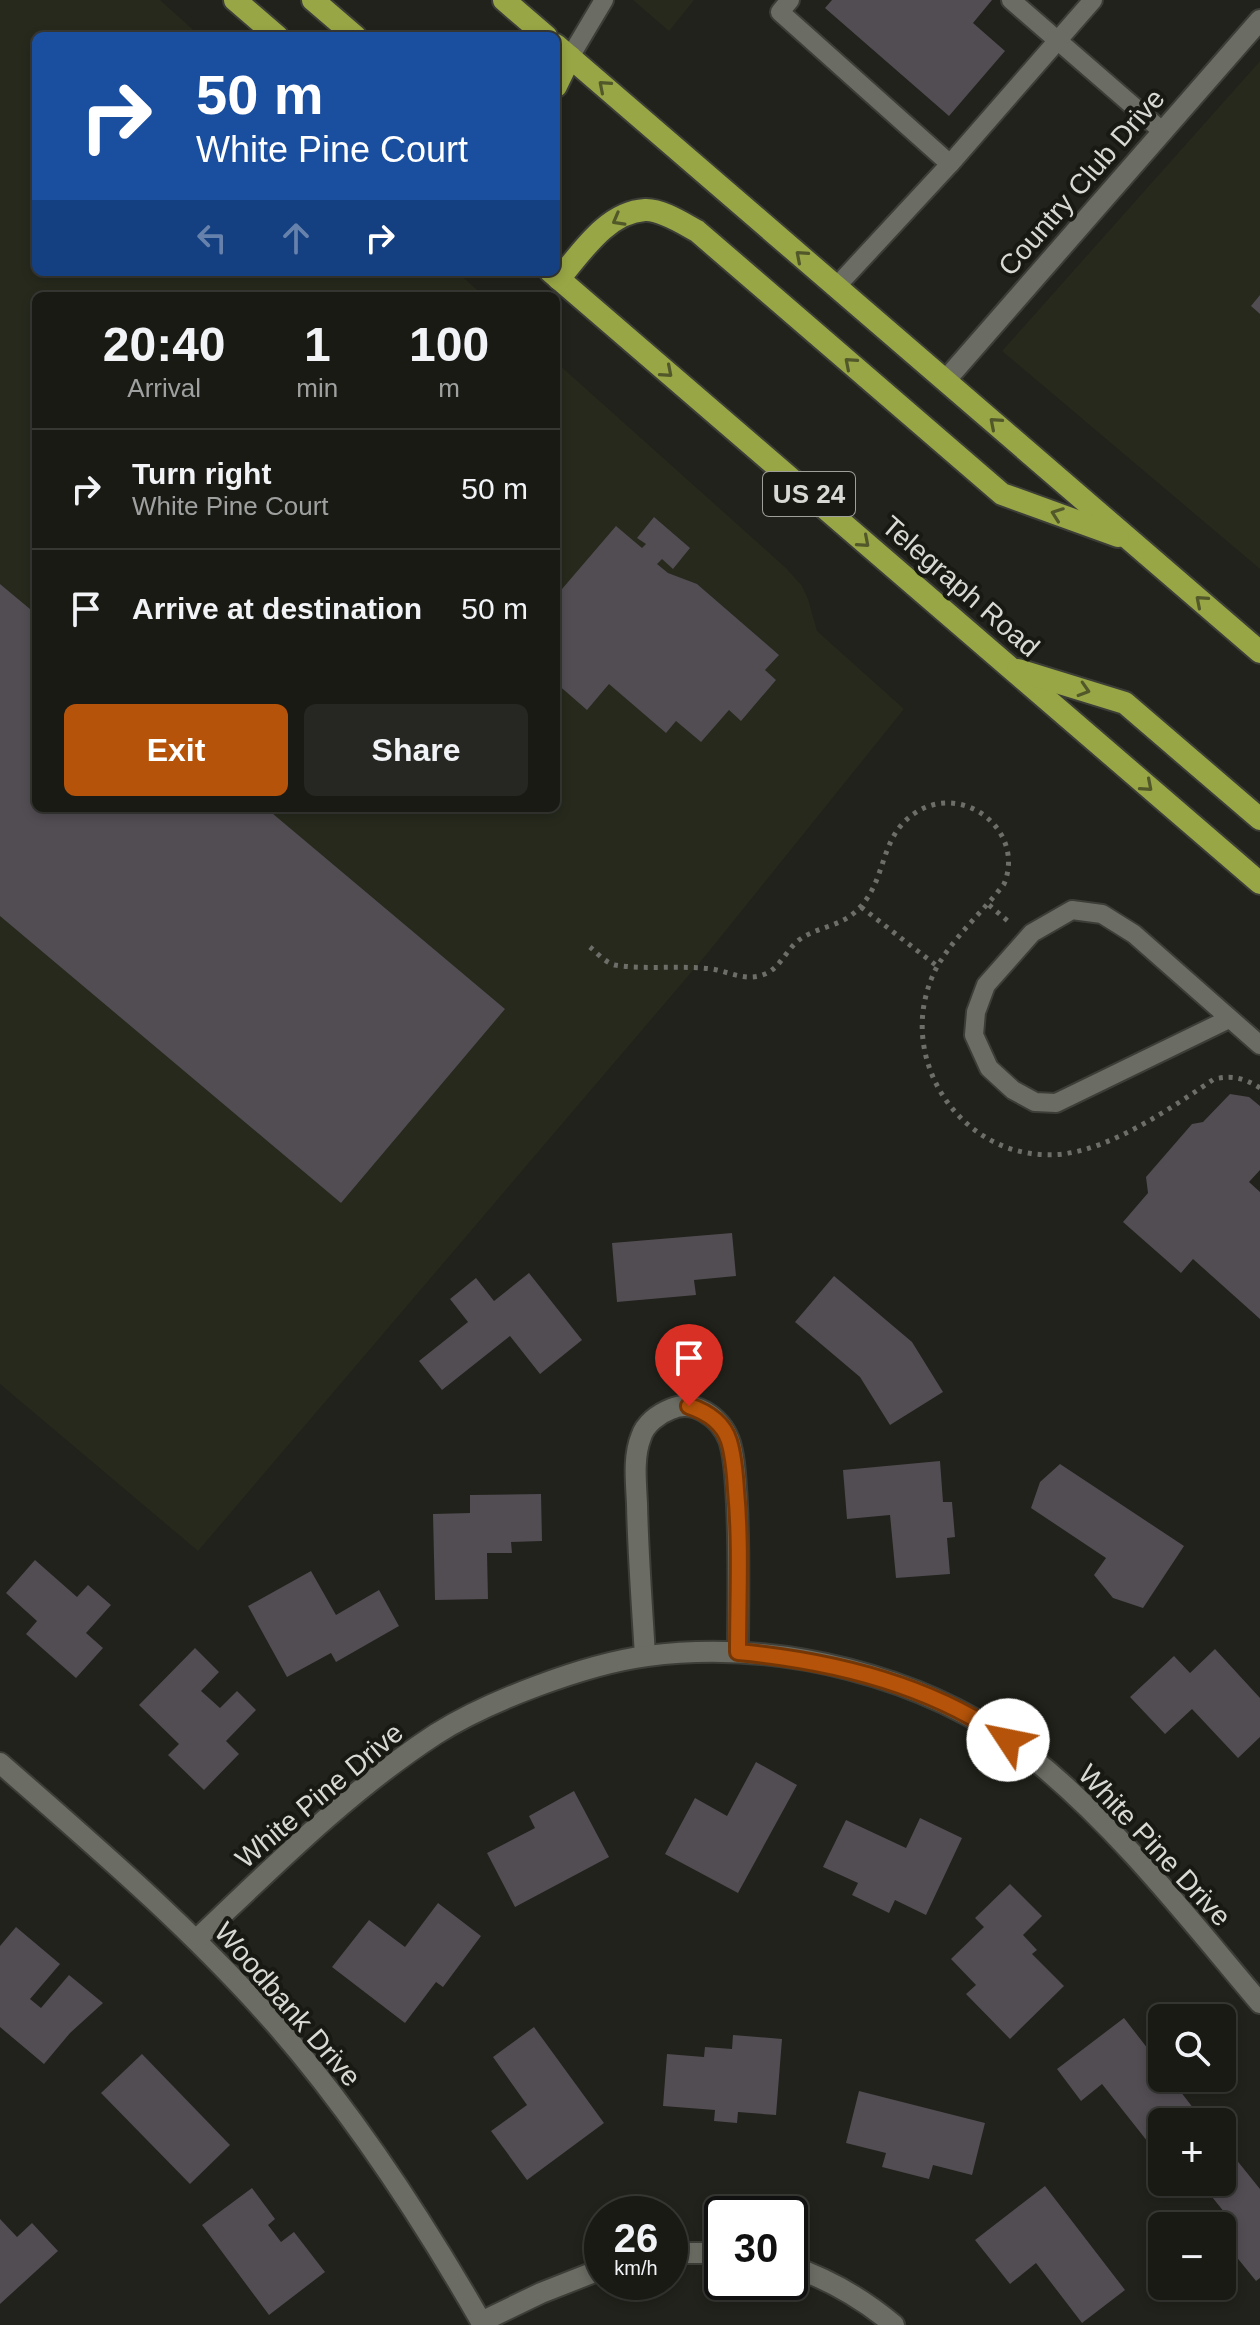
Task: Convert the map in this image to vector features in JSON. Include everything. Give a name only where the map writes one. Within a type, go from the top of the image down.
[{"type":"highway","points":[[235,0],[272,32]]},
{"type":"highway","points":[[313,0],[350,32]]},
{"type":"highway","points":[[504,0],[541,32]]},
{"type":"highway","points":[[563,51],[1260,652]]},
{"type":"highway","points":[[560,271],[621,216],[647,209],[677,221],[697,231],[1002,494],[1131,540]]},
{"type":"highway","name":"Telegraph Road","points":[[555,276],[1260,883]]},
{"type":"highway","points":[[1010,667],[1125,703],[1260,819]]},
{"type":"street","name":"Country Club Drive","points":[[945,381],[1260,20]]},
{"type":"street","points":[[645,1656],[637,1513],[638,1450],[647,1424],[673,1407],[689,1406],[704,1411],[717,1422],[729,1439],[734,1463],[738,1513],[738,1652]]},
{"type":"street","name":"White Pine Drive","points":[[196,1940],[353,1796],[436,1735],[519,1693],[584,1671],[645,1656],[738,1652],[795,1657],[891,1682],[944,1701],[985,1724],[1030,1757],[1105,1826],[1260,2003]]},
{"type":"street","name":"Woodbank Drive","points":[[0,1763],[160,1904],[279,2028],[360,2132],[411,2207],[482,2324]]},
{"type":"street","points":[[808,2273],[835,2284],[894,2325]]},
{"type":"street","points":[[482,2324],[541,2293],[584,2276]]},
{"type":"lane","points":[[563,51],[604,0]]},
{"type":"lane","points":[[790,0],[780,12],[950,164]]},
{"type":"lane","points":[[1011,0],[1162,131]]},
{"type":"lane","points":[[836,287],[950,164],[1093,0]]},
{"type":"lane","points":[[1229,1019],[1056,1103],[1035,1102],[1013,1090],[989,1068],[974,1035],[976,1012],[986,985],[1032,933],[1072,910],[1102,914],[1134,934],[1260,1045]]},
{"type":"path","points":[[590,947],[611,964],[716,970],[744,978],[764,975],[773,970],[802,937],[838,924],[861,907],[875,882],[891,837],[900,825],[918,811],[939,803],[958,803],[976,810],[992,822],[1005,838],[1010,857],[1010,870],[1004,884],[937,966],[925,995],[922,1021],[924,1049],[941,1097],[958,1116],[978,1133],[1004,1146],[1027,1153],[1061,1154],[1108,1143],[1214,1079],[1229,1076],[1246,1079],[1260,1088]]},
{"type":"path","points":[[861,907],[937,966]]},
{"type":"shaded area","points":[[0,0],[160,0],[196,32],[32,32],[32,276],[462,276],[480,292],[32,292],[32,812],[560,812],[560,366],[786,568],[802,586],[817,631],[904,709],[706,955],[198,1551],[0,1384]]},
{"type":"shaded area","points":[[633,0],[694,0],[669,31]]},
{"type":"shaded area","points":[[1260,61],[1260,569],[1002,351]]},
{"type":"building","points":[[832,0],[992,0],[973,23],[1005,51],[949,116],[825,8]]},
{"type":"building","points":[[1260,295],[1260,314],[1251,306]]},
{"type":"building","points":[[654,517],[690,548],[673,569],[662,559],[657,564],[668,573],[697,584],[779,655],[765,670],[776,680],[741,721],[729,710],[701,742],[676,721],[666,733],[609,684],[587,710],[560,686],[560,591],[616,526],[642,548],[646,544],[637,538]]},
{"type":"building","points":[[0,584],[32,611],[32,812],[271,812],[505,1009],[341,1203],[0,916]]},
{"type":"building","points":[[1230,1094],[1249,1097],[1260,1106],[1260,1170],[1249,1182],[1260,1192],[1260,1319],[1193,1259],[1181,1273],[1123,1222],[1148,1193],[1146,1177],[1192,1124],[1203,1122]]},
{"type":"building","points":[[732,1233],[736,1276],[694,1280],[696,1295],[617,1302],[612,1243]]},
{"type":"building","points":[[529,1273],[582,1340],[540,1374],[510,1336],[442,1390],[419,1361],[468,1322],[450,1299],[476,1278],[494,1301]]},
{"type":"building","points":[[834,1276],[912,1342],[943,1392],[890,1425],[860,1377],[795,1322]]},
{"type":"building","points":[[940,1461],[943,1502],[952,1502],[955,1537],[947,1538],[950,1574],[896,1578],[890,1515],[847,1519],[843,1470]]},
{"type":"building","points":[[1060,1464],[1184,1546],[1143,1608],[1113,1598],[1094,1575],[1106,1558],[1031,1508],[1040,1482]]},
{"type":"building","points":[[541,1494],[542,1541],[511,1542],[512,1553],[487,1553],[488,1599],[435,1600],[433,1514],[470,1513],[470,1495]]},
{"type":"building","points":[[35,1560],[77,1597],[88,1585],[111,1605],[86,1633],[103,1648],[76,1678],[26,1634],[37,1621],[6,1593]]},
{"type":"building","points":[[311,1571],[336,1615],[379,1590],[399,1626],[336,1662],[331,1653],[287,1677],[248,1606]]},
{"type":"building","points":[[195,1648],[219,1672],[201,1691],[220,1708],[237,1691],[256,1710],[226,1741],[239,1754],[204,1790],[168,1755],[179,1744],[139,1705]]},
{"type":"building","points":[[1215,1649],[1260,1698],[1260,1737],[1238,1758],[1192,1709],[1165,1734],[1130,1697],[1174,1656],[1190,1673]]},
{"type":"building","points":[[756,1762],[797,1785],[738,1893],[665,1854],[695,1798],[727,1816]]},
{"type":"building","points":[[574,1791],[609,1857],[515,1907],[487,1853],[535,1828],[529,1816]]},
{"type":"building","points":[[920,1818],[962,1838],[926,1915],[895,1900],[889,1913],[852,1895],[858,1883],[823,1867],[846,1820],[906,1848]]},
{"type":"building","points":[[1010,1884],[1042,1916],[1023,1935],[1037,1950],[1032,1954],[1064,1986],[1010,2039],[966,1994],[976,1985],[951,1959],[984,1927],[975,1918]]},
{"type":"building","points":[[438,1903],[481,1936],[443,1987],[436,1982],[405,2023],[332,1967],[369,1920],[405,1947]]},
{"type":"building","points":[[16,1927],[60,1964],[30,1999],[41,2008],[69,1975],[103,2003],[70,2033],[44,2064],[0,2027],[0,1946]]},
{"type":"building","points":[[1124,2018],[1148,2049],[1148,2092],[1181,2092],[1193,2108],[1148,2108],[1148,2142],[1102,2084],[1081,2101],[1057,2069]]},
{"type":"building","points":[[534,2027],[604,2123],[527,2180],[491,2131],[527,2105],[493,2057]]},
{"type":"building","points":[[733,2035],[782,2039],[776,2115],[738,2112],[737,2123],[714,2121],[715,2110],[663,2106],[667,2054],[704,2057],[705,2047],[732,2049]]},
{"type":"building","points":[[142,2054],[230,2145],[190,2184],[101,2093]]},
{"type":"building","points":[[859,2091],[985,2123],[972,2175],[933,2165],[929,2179],[882,2167],[886,2153],[846,2143]]},
{"type":"building","points":[[1236,2159],[1260,2189],[1260,2278],[1256,2281],[1236,2256],[1236,2212],[1224,2212],[1211,2196],[1236,2196]]},
{"type":"building","points":[[1045,2186],[1125,2290],[1082,2323],[1036,2263],[1010,2284],[975,2240]]},
{"type":"building","points":[[252,2188],[275,2219],[268,2225],[281,2242],[294,2232],[325,2272],[269,2315],[202,2225]]},
{"type":"building","points":[[0,2219],[17,2237],[32,2223],[58,2251],[0,2304]]},
{"type":"route","points":[[689,1406],[704,1411],[717,1422],[729,1439],[734,1463],[738,1513],[738,1652],[795,1657],[891,1682],[944,1701],[1008,1740]]}]
